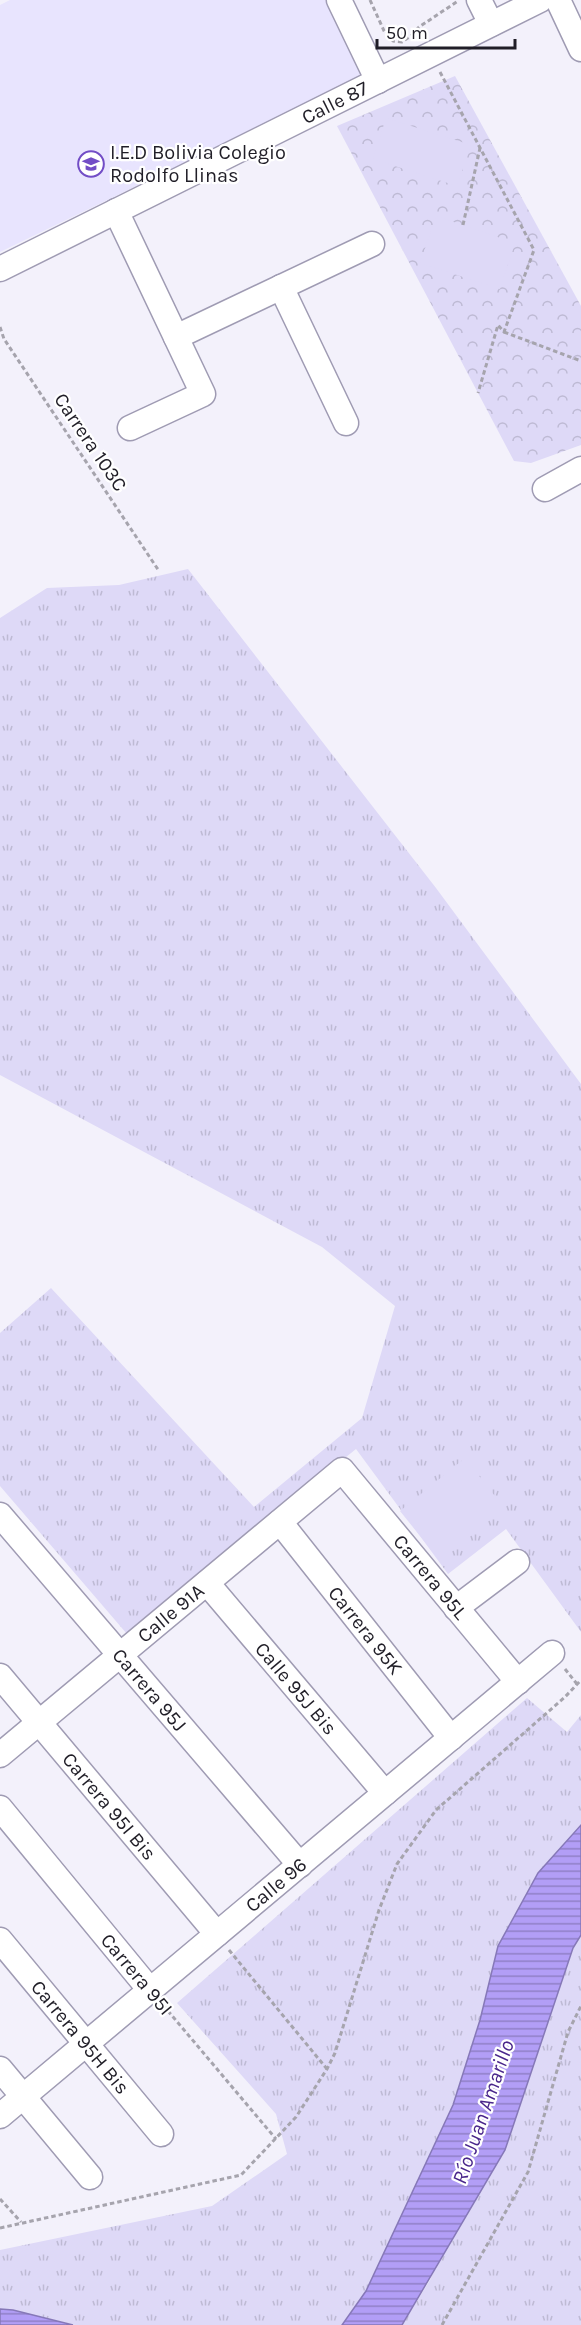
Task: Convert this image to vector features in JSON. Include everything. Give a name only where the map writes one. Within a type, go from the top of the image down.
[{"type":"street","points":[[339,0],[378,81]]},
{"type":"street","points":[[479,0],[491,24]]},
{"type":"street","name":"Calle 87","points":[[0,269],[540,0]]},
{"type":"street","points":[[558,0],[581,49]]},
{"type":"street","points":[[116,211],[203,394],[130,428]]},
{"type":"street","points":[[176,337],[372,244]]},
{"type":"street","points":[[281,287],[346,423]]},
{"type":"street","points":[[545,489],[581,469]]},
{"type":"street","name":"Calle 91A","points":[[0,1755],[342,1470]]},
{"type":"street","name":"Carrera 95L","points":[[342,1470],[518,1682]]},
{"type":"street","name":"Carrera 95J","points":[[0,1515],[300,1865]]},
{"type":"street","name":"Carrera 95K","points":[[280,1522],[451,1738]]},
{"type":"street","points":[[456,1608],[518,1562]]},
{"type":"street","name":"Calle 95J Bis","points":[[207,1583],[385,1793]]},
{"type":"street","name":"Calle 96","points":[[0,2116],[552,1653]]},
{"type":"street","name":"Carrera 95I Bis","points":[[0,1676],[217,1934]]},
{"type":"street","name":"Carrera 95I","points":[[0,1809],[150,1990]]},
{"type":"street","name":"Carrera 95H Bis","points":[[0,1940],[161,2134]]},
{"type":"street","points":[[0,2069],[90,2177]]},
{"type":"path","points":[[370,0],[386,33],[393,41],[402,42],[418,27],[459,0]]},
{"type":"path","points":[[432,54],[534,250],[504,332]]},
{"type":"path","points":[[463,225],[480,148]]},
{"type":"path","points":[[478,393],[498,325],[504,332],[581,362]]},
{"type":"path","name":"Carrera 103C","points":[[0,327],[4,339],[159,571]]},
{"type":"path","points":[[0,2228],[241,2175],[296,2117],[327,2069],[335,2053],[379,1910],[397,1864],[436,1810],[565,1697],[581,1680]]},
{"type":"path","points":[[217,1934],[327,2069]]},
{"type":"path","name":"Carrera 95I","points":[[150,1990],[276,2139]]},
{"type":"path","points":[[442,2325],[528,2172],[568,2032],[581,2006]]},
{"type":"path","points":[[0,2199],[22,2223]]},
{"type":"shaded area","name":"I.E.D Bolivia Colegio Rodolfo Llinas","points":[[10,0],[326,0],[363,76],[0,252],[0,5]]},
{"type":"green space","points":[[455,76],[581,306],[581,445],[531,463],[514,461],[337,126]]},
{"type":"green space","points":[[386,118],[471,145],[457,186],[373,159]]},
{"type":"green space","points":[[436,216],[515,243],[500,289],[420,263]]},
{"type":"green space","points":[[188,569],[436,888],[581,1084],[581,1632],[506,1529],[448,1574],[356,1449],[127,1634],[0,1486],[0,1333],[51,1288],[254,1507],[362,1418],[395,1306],[322,1247],[0,1075],[0,618],[47,588],[119,585]]},
{"type":"green space","points":[[465,1458],[498,1500],[433,1552],[400,1511]]},
{"type":"green space","points":[[527,1698],[567,1732],[581,1715],[581,1825],[538,1873],[498,1946],[480,2020],[453,2105],[366,2291],[342,2325],[75,2325],[0,2309],[0,2250],[212,2206],[287,2154],[276,2114],[177,2003]]},
{"type":"green space","points":[[581,1935],[581,2325],[402,2325],[430,2280],[573,1948]]},
{"type":"water","name":"Río Juan Amarillo","points":[[581,1825],[581,1935],[573,1948],[505,2150],[402,2325],[342,2325],[366,2291],[453,2105],[480,2020],[498,1946],[538,1873]]},
{"type":"water","points":[[0,2309],[13,2310],[73,2325],[0,2325]]},
{"type":"place","name":"I.E.D Bolivia Colegio Rodolfo Llinas","points":[[91,164]]}]
